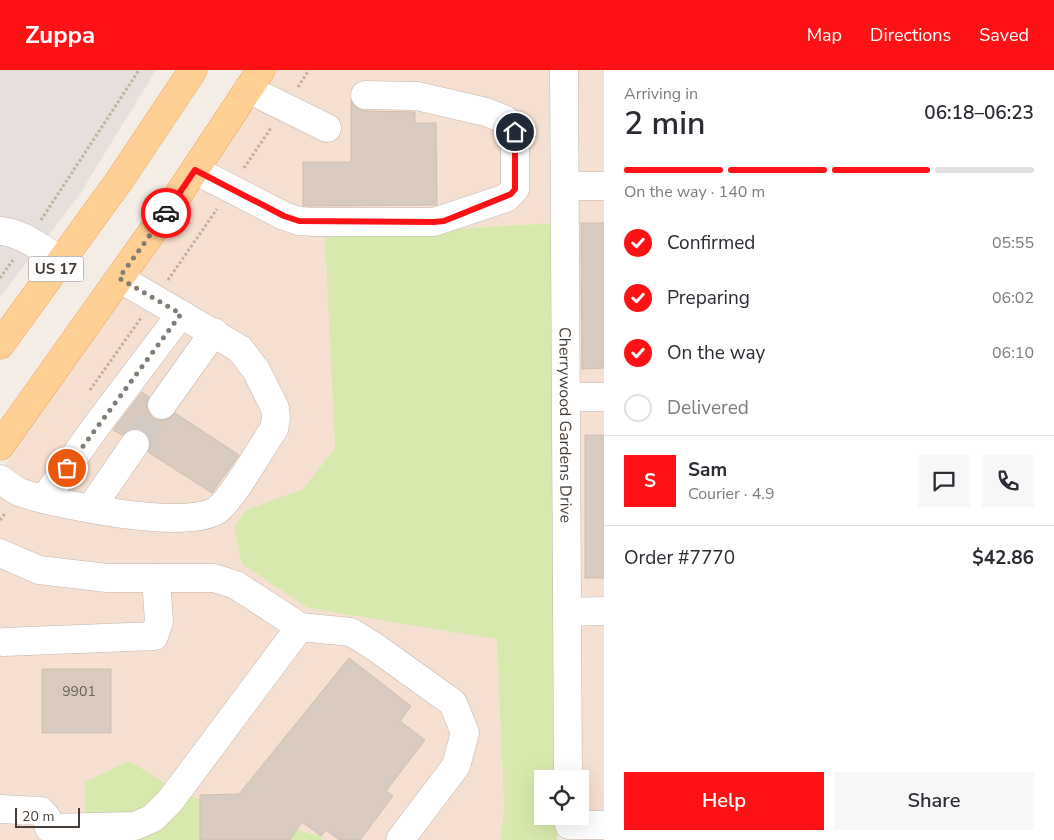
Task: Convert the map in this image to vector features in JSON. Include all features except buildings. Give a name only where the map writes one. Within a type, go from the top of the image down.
[{"type":"main road","name":"US 17","points":[[0,345],[62,261],[193,70]]},
{"type":"main road","points":[[0,446],[195,170],[254,80]]},
{"type":"street","name":"Cherrywood Gardens Drive","points":[[564,70],[568,770]]},
{"type":"street","points":[[254,80],[327,128]]},
{"type":"street","points":[[195,170],[284,216],[299,221],[315,222],[434,222],[506,198],[515,189],[515,132],[506,120],[486,112],[417,96],[365,94]]},
{"type":"street","points":[[565,186],[604,186]]},
{"type":"street","points":[[0,231],[9,231],[62,261]]},
{"type":"street","points":[[0,479],[20,492],[44,499],[142,517],[195,517],[211,514],[223,506],[274,429],[275,408],[256,370],[240,349],[214,332],[119,278]]},
{"type":"street","points":[[44,499],[181,314]]},
{"type":"street","points":[[162,405],[214,332]]},
{"type":"street","points":[[566,397],[604,397]]},
{"type":"street","points":[[91,508],[135,444]]},
{"type":"street","points":[[0,553],[39,570],[106,578],[214,578],[236,585],[300,627],[350,632],[375,647],[453,703],[465,733],[456,766],[400,840]]},
{"type":"street","points":[[4,642],[154,636],[159,622],[156,578]]},
{"type":"street","points":[[567,612],[604,611]]},
{"type":"street","points":[[0,809],[41,811],[47,818],[49,834],[135,826],[153,818],[170,801],[300,627]]},
{"type":"street","points":[[569,827],[604,825]]},
{"type":"path","points":[[41,220],[139,70]]},
{"type":"path","points":[[0,278],[10,264]]},
{"type":"shaded area","points":[[0,70],[156,70],[78,197],[47,237],[0,218]]},
{"type":"shaded area","points":[[274,70],[553,70],[554,223],[326,237],[335,448],[303,489],[246,510],[308,608],[498,639],[504,804],[501,840],[321,840],[321,836],[235,814],[173,788],[85,840],[0,840],[0,473],[37,413]]},
{"type":"shaded area","points":[[576,70],[604,70],[604,840],[580,840],[580,825],[589,825],[589,770],[580,770]]},
{"type":"shaded area","points":[[0,244],[7,244],[31,257],[0,297]]},
{"type":"green space","points":[[554,223],[557,770],[534,770],[534,825],[557,825],[557,840],[501,840],[504,804],[497,639],[308,608],[242,564],[234,528],[246,510],[303,489],[335,448],[325,237]]},
{"type":"green space","points":[[129,761],[173,788],[235,814],[321,836],[321,840],[85,840],[85,782]]},
{"type":"tunnel","points":[[135,444],[162,405]]},
{"type":"way so far","points":[[67,468],[181,314],[119,278],[166,213]]},
{"type":"route","points":[[166,213],[195,170],[284,216],[299,221],[444,221],[506,198],[515,189],[515,132]]}]
